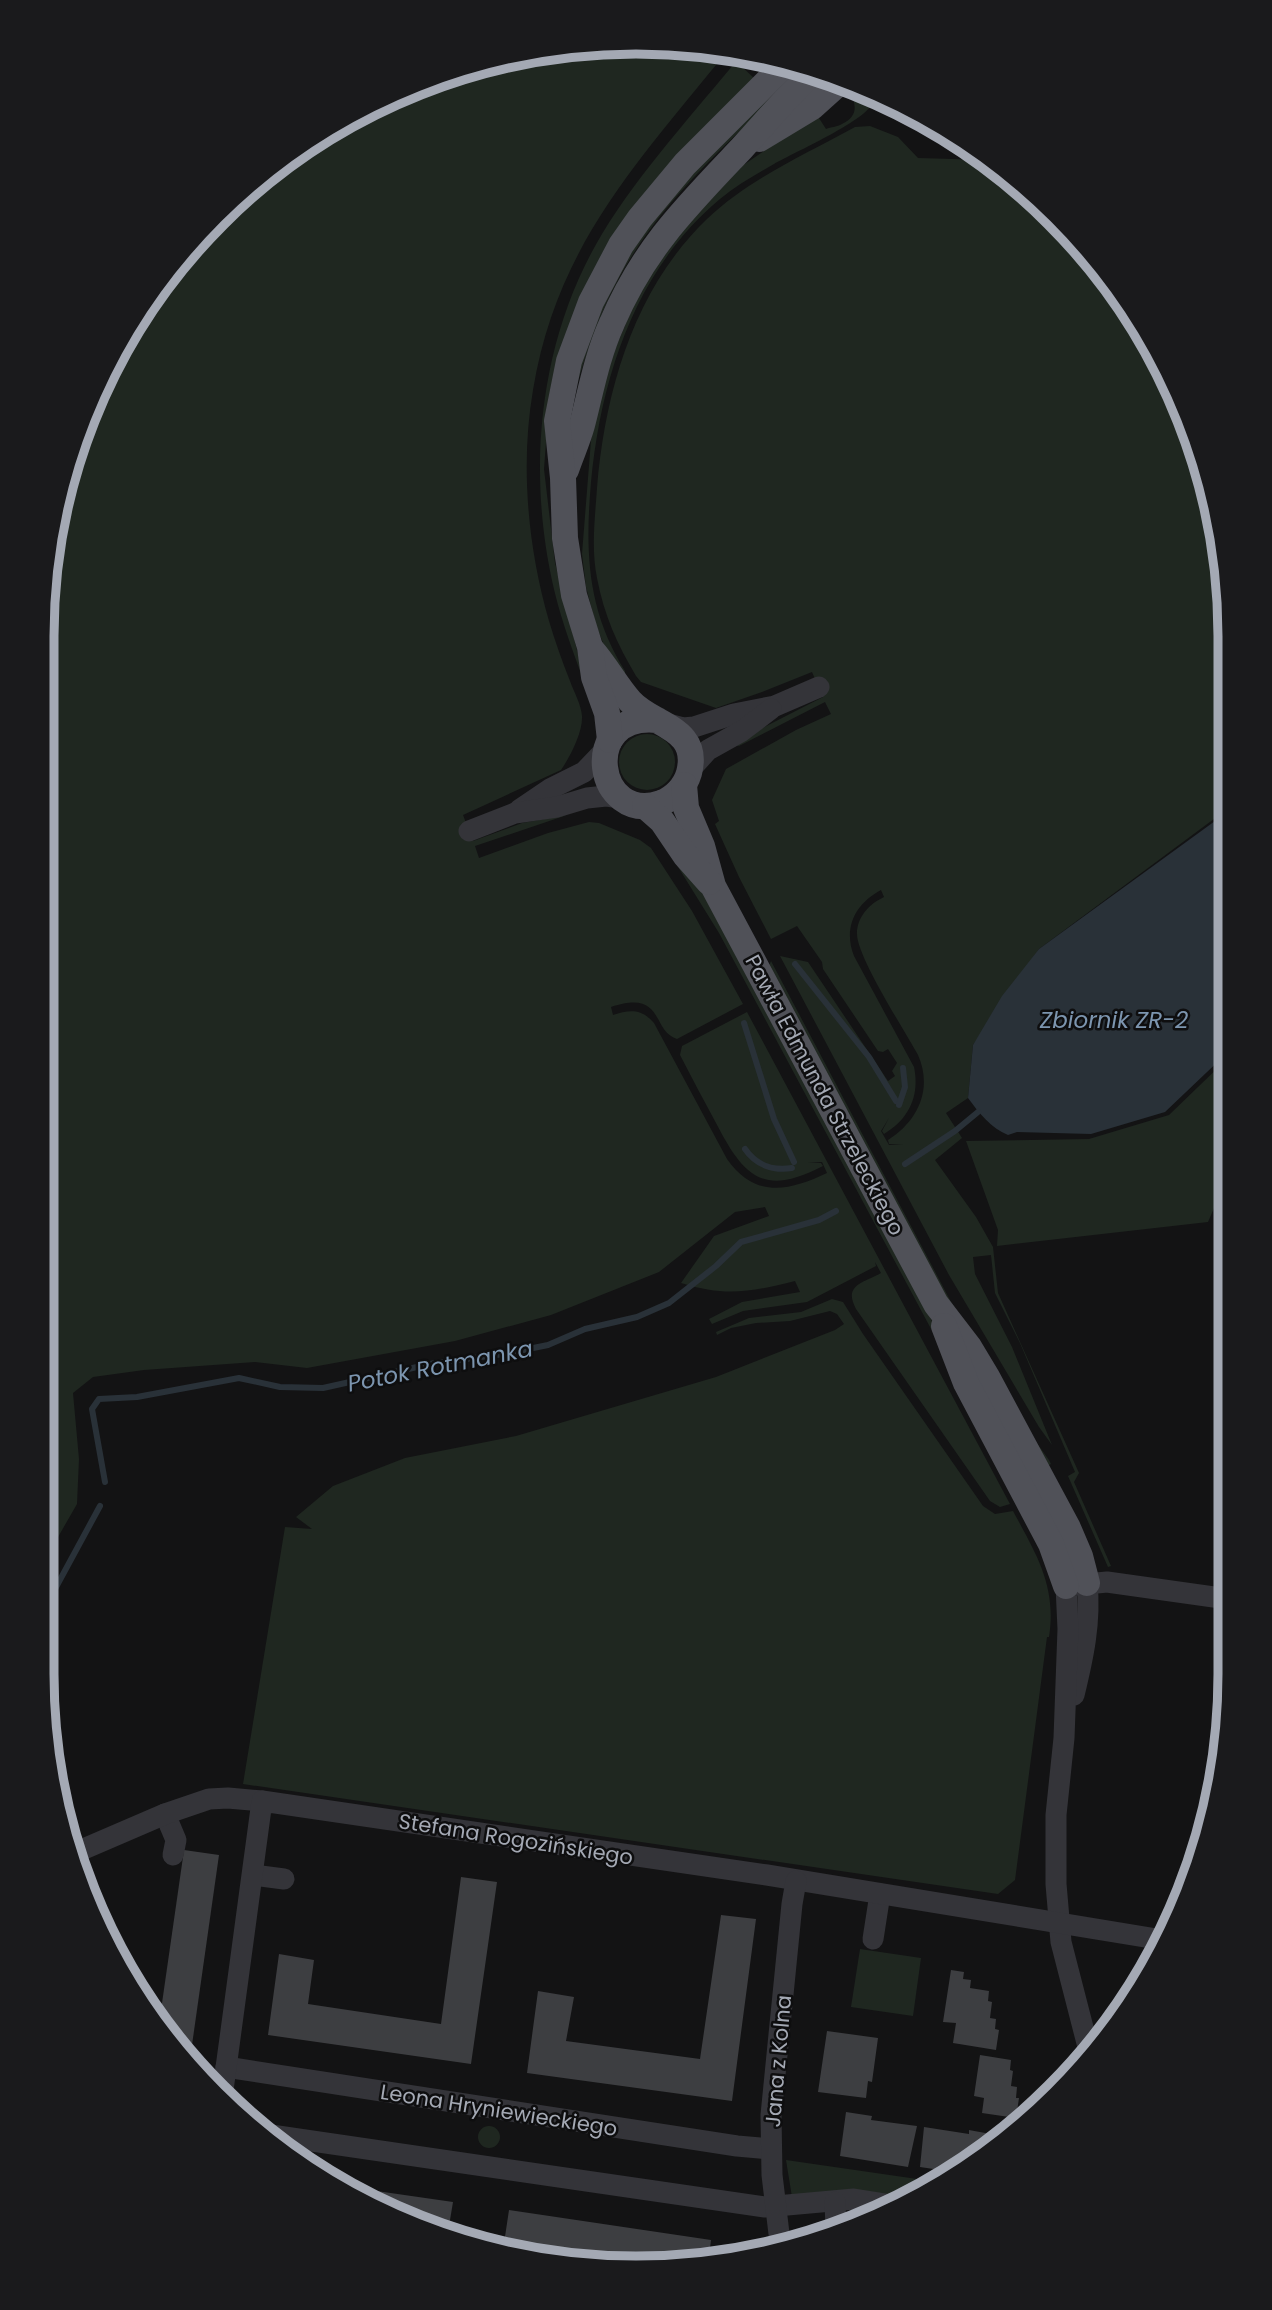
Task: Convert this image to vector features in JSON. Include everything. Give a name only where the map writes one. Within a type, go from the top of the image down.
[{"type":"main road","points":[[590,647],[637,708],[662,722],[684,740],[689,751],[687,778],[667,801],[634,803],[608,783],[604,772],[609,722],[594,677],[590,647],[579,613],[567,558],[557,421],[562,389],[579,333],[621,245],[661,190],[777,72]]},
{"type":"main road","points":[[563,478],[582,425],[598,360],[615,315],[631,283],[650,252],[679,214],[805,79]]},
{"type":"main road","points":[[742,148],[812,107],[832,89]]},
{"type":"main road","points":[[608,745],[626,724],[646,719],[662,722]]},
{"type":"main road","name":"Pawła Edmunda Strzeleckiego","points":[[687,778],[686,808],[702,846],[713,886],[936,1304],[954,1356],[1060,1563],[1076,1584]]},
{"type":"main road","name":"Pawła Edmunda Strzeleckiego","points":[[634,803],[662,821],[685,855],[713,886]]},
{"type":"street","points":[[662,722],[689,728],[734,714],[775,706],[819,687]]},
{"type":"street","points":[[687,778],[708,750],[741,732],[775,706]]},
{"type":"street","points":[[469,831],[515,813],[550,789],[584,772],[608,745]]},
{"type":"street","points":[[515,813],[557,807],[597,796],[634,803]]},
{"type":"street","points":[[1076,1584],[1113,1582],[1218,1598]]},
{"type":"street","name":"Pawła Edmunda Strzeleckiego","points":[[1076,1584],[1068,1629],[1064,1738],[1056,1815],[1061,1942],[1087,2042]]},
{"type":"street","name":"Stefana Rogozińskiego","points":[[82,1850],[165,1814],[209,1799],[228,1798],[796,1881],[1154,1939]]},
{"type":"street","points":[[224,2084],[262,1801]]},
{"type":"street","points":[[165,1814],[176,1840],[173,1855]]},
{"type":"street","points":[[253,1875],[284,1880]]},
{"type":"street","name":"Jana z Kolna","points":[[780,2238],[771,2149],[773,2102],[796,1881]]},
{"type":"street","points":[[873,1938],[880,1894]]},
{"type":"street","name":"Leona Hryniewieckiego","points":[[226,2067],[771,2149]]},
{"type":"street","points":[[283,2137],[765,2207],[855,2199],[878,2203]]},
{"type":"street","points":[[835,2202],[836,2220]]},
{"type":"shaded area","points":[[636,54],[720,60],[634,168],[606,207],[582,248],[561,291],[545,338],[533,390],[527,448],[531,536],[549,621],[579,703],[582,722],[578,737],[561,770],[463,815],[473,841],[522,823],[567,815],[475,846],[479,858],[548,833],[589,822],[599,823],[640,840],[651,848],[692,911],[743,1004],[677,1039],[669,1035],[649,1007],[640,1003],[611,1007],[613,1015],[635,1012],[654,1023],[727,1159],[749,1181],[773,1188],[786,1187],[827,1173],[822,1162],[808,1162],[821,1163],[823,1166],[785,1180],[770,1180],[746,1169],[726,1142],[680,1055],[682,1046],[747,1012],[1010,1504],[1000,1507],[990,1501],[856,1309],[853,1290],[862,1282],[881,1273],[875,1262],[876,1266],[807,1302],[743,1311],[712,1324],[709,1319],[742,1302],[800,1292],[795,1281],[738,1291],[711,1290],[681,1283],[714,1236],[769,1216],[765,1207],[735,1212],[659,1272],[551,1315],[455,1341],[307,1368],[255,1362],[144,1370],[93,1377],[73,1393],[79,1459],[77,1504],[54,1544],[55,598],[65,523],[74,485],[85,449],[114,379],[132,345],[174,282],[225,225],[282,174],[345,132],[379,114],[449,85],[485,74],[560,59]]},
{"type":"shaded area","points":[[735,63],[739,63],[756,80],[677,158],[548,416],[544,469],[555,563],[587,690],[558,605],[548,558],[540,463],[543,415],[550,367],[580,276],[617,210],[651,164]]},
{"type":"shaded area","points":[[787,74],[796,77],[727,143],[654,224],[634,253],[604,309],[569,403],[593,321],[647,222]]},
{"type":"shaded area","points":[[851,96],[872,105],[843,128],[740,185],[720,199],[691,227],[666,258],[645,291],[628,327],[614,364],[596,442],[588,532],[596,603],[625,676],[605,648],[596,625],[586,587],[582,554],[591,440],[610,361],[640,290],[677,235],[742,166],[817,115],[826,129],[849,119],[855,108]]},
{"type":"shaded area","points":[[870,126],[898,137],[918,158],[970,159],[990,174],[1020,199],[1073,252],[1098,282],[1140,345],[1158,379],[1187,449],[1207,523],[1217,598],[1218,816],[1039,949],[973,1045],[968,1098],[946,1113],[962,1138],[935,1160],[976,1217],[993,1247],[998,1293],[1079,1473],[1074,1482],[1111,1566],[1108,1567],[1068,1476],[1075,1472],[1020,1343],[995,1293],[991,1255],[973,1257],[975,1274],[1012,1347],[1052,1445],[949,1275],[780,956],[808,962],[888,1081],[895,1076],[892,1071],[897,1063],[888,1049],[878,1051],[797,926],[771,939],[715,824],[719,821],[712,800],[726,769],[831,714],[825,702],[739,746],[731,744],[823,697],[812,672],[716,708],[641,682],[617,641],[603,604],[594,555],[597,488],[607,415],[628,343],[642,309],[660,277],[682,247],[723,205],[778,168],[855,127]],"holes":[[[881,890],[884,897],[873,903],[859,922],[859,945],[873,976],[918,1055],[924,1080],[923,1092],[915,1114],[888,1140],[889,1144],[903,1145],[889,1145],[881,1131],[889,1118],[882,1131],[884,1134],[893,1128],[911,1106],[915,1088],[914,1067],[851,946],[851,927],[858,910]]]},
{"type":"shaded area","points":[[647,734],[658,736],[667,742],[673,751],[673,773],[667,782],[658,788],[647,790],[636,788],[627,782],[621,773],[619,762],[621,751],[627,742],[636,736]]},
{"type":"shaded area","points":[[670,848],[705,897],[926,1308],[960,1383],[719,933],[670,854]]},
{"type":"shaded area","points":[[771,961],[950,1300],[1051,1464],[1047,1466],[943,1297],[768,968]]},
{"type":"shaded area","points":[[1218,1068],[1218,1199],[1208,1222],[997,1246],[998,1230],[966,1141],[1089,1139],[1169,1115]]},
{"type":"shaded area","points":[[832,1299],[843,1302],[983,1506],[995,1514],[1013,1511],[1043,1571],[1050,1602],[1049,1637],[1015,1880],[998,1894],[243,1784],[285,1527],[312,1529],[296,1517],[333,1486],[405,1458],[516,1436],[716,1377],[835,1330],[844,1324],[837,1314],[830,1311],[790,1321],[731,1328],[717,1335],[716,1332],[749,1318],[801,1312]]},
{"type":"shaded area","points":[[860,1949],[921,1958],[913,2016],[851,2007]]},
{"type":"shaded area","points":[[489,2126],[497,2129],[500,2137],[497,2145],[489,2148],[481,2145],[478,2137],[481,2129]]},
{"type":"shaded area","points":[[786,2160],[923,2180],[893,2196],[853,2190],[792,2197]]},
{"type":"water","name":"Zbiornik ZR-2","points":[[1218,819],[1218,1062],[1165,1112],[1091,1134],[1017,1132],[1008,1135],[991,1124],[968,1098],[973,1045],[1002,996],[1039,949]]},
{"type":"building","points":[[184,1850],[219,1855],[191,2049],[161,2010]]},
{"type":"building","points":[[461,1877],[497,1882],[471,2064],[268,2035],[279,1954],[314,1960],[308,2004],[441,2024]]},
{"type":"building","points":[[721,1915],[756,1919],[732,2101],[527,2073],[538,1991],[574,1997],[566,2041],[700,2059]]},
{"type":"building","points":[[951,1970],[964,1972],[963,1979],[971,1980],[970,1988],[989,1991],[988,2001],[992,2002],[990,2018],[996,2019],[995,2029],[999,2030],[996,2050],[953,2043],[956,2023],[943,2022]]},
{"type":"building","points":[[827,2031],[878,2038],[872,2082],[868,2081],[866,2098],[818,2092]]},
{"type":"building","points":[[980,2055],[1011,2060],[1011,2086],[1017,2087],[1016,2098],[1019,2098],[1017,2114],[1012,2117],[982,2113],[984,2098],[974,2096]]},
{"type":"building","points":[[846,2112],[872,2116],[871,2120],[917,2126],[908,2167],[840,2156]]},
{"type":"building","points":[[924,2127],[969,2134],[969,2130],[992,2134],[940,2170],[920,2167]]},
{"type":"building","points":[[367,2190],[453,2202],[449,2225]]},
{"type":"building","points":[[509,2210],[711,2240],[710,2251],[636,2256],[560,2251],[504,2241]]},
{"type":"waterway","points":[[795,964],[869,1057],[896,1101]]},
{"type":"waterway","points":[[744,1023],[774,1119],[794,1162]]},
{"type":"waterway","points":[[899,1105],[905,1087],[903,1068]]},
{"type":"waterway","name":"Potok Rotmanka","points":[[905,1164],[955,1131],[978,1112]]},
{"type":"waterway","points":[[745,1149],[754,1159],[766,1166],[792,1168]]},
{"type":"waterway","name":"Potok Rotmanka","points":[[105,1482],[92,1409],[99,1399],[137,1397],[239,1378],[280,1387],[323,1388],[435,1363],[548,1345],[585,1329],[637,1317],[669,1303],[716,1266],[741,1242],[819,1220],[836,1211]]},
{"type":"waterway","name":"Potok Rotmanka","points":[[54,1591],[100,1506]]}]
